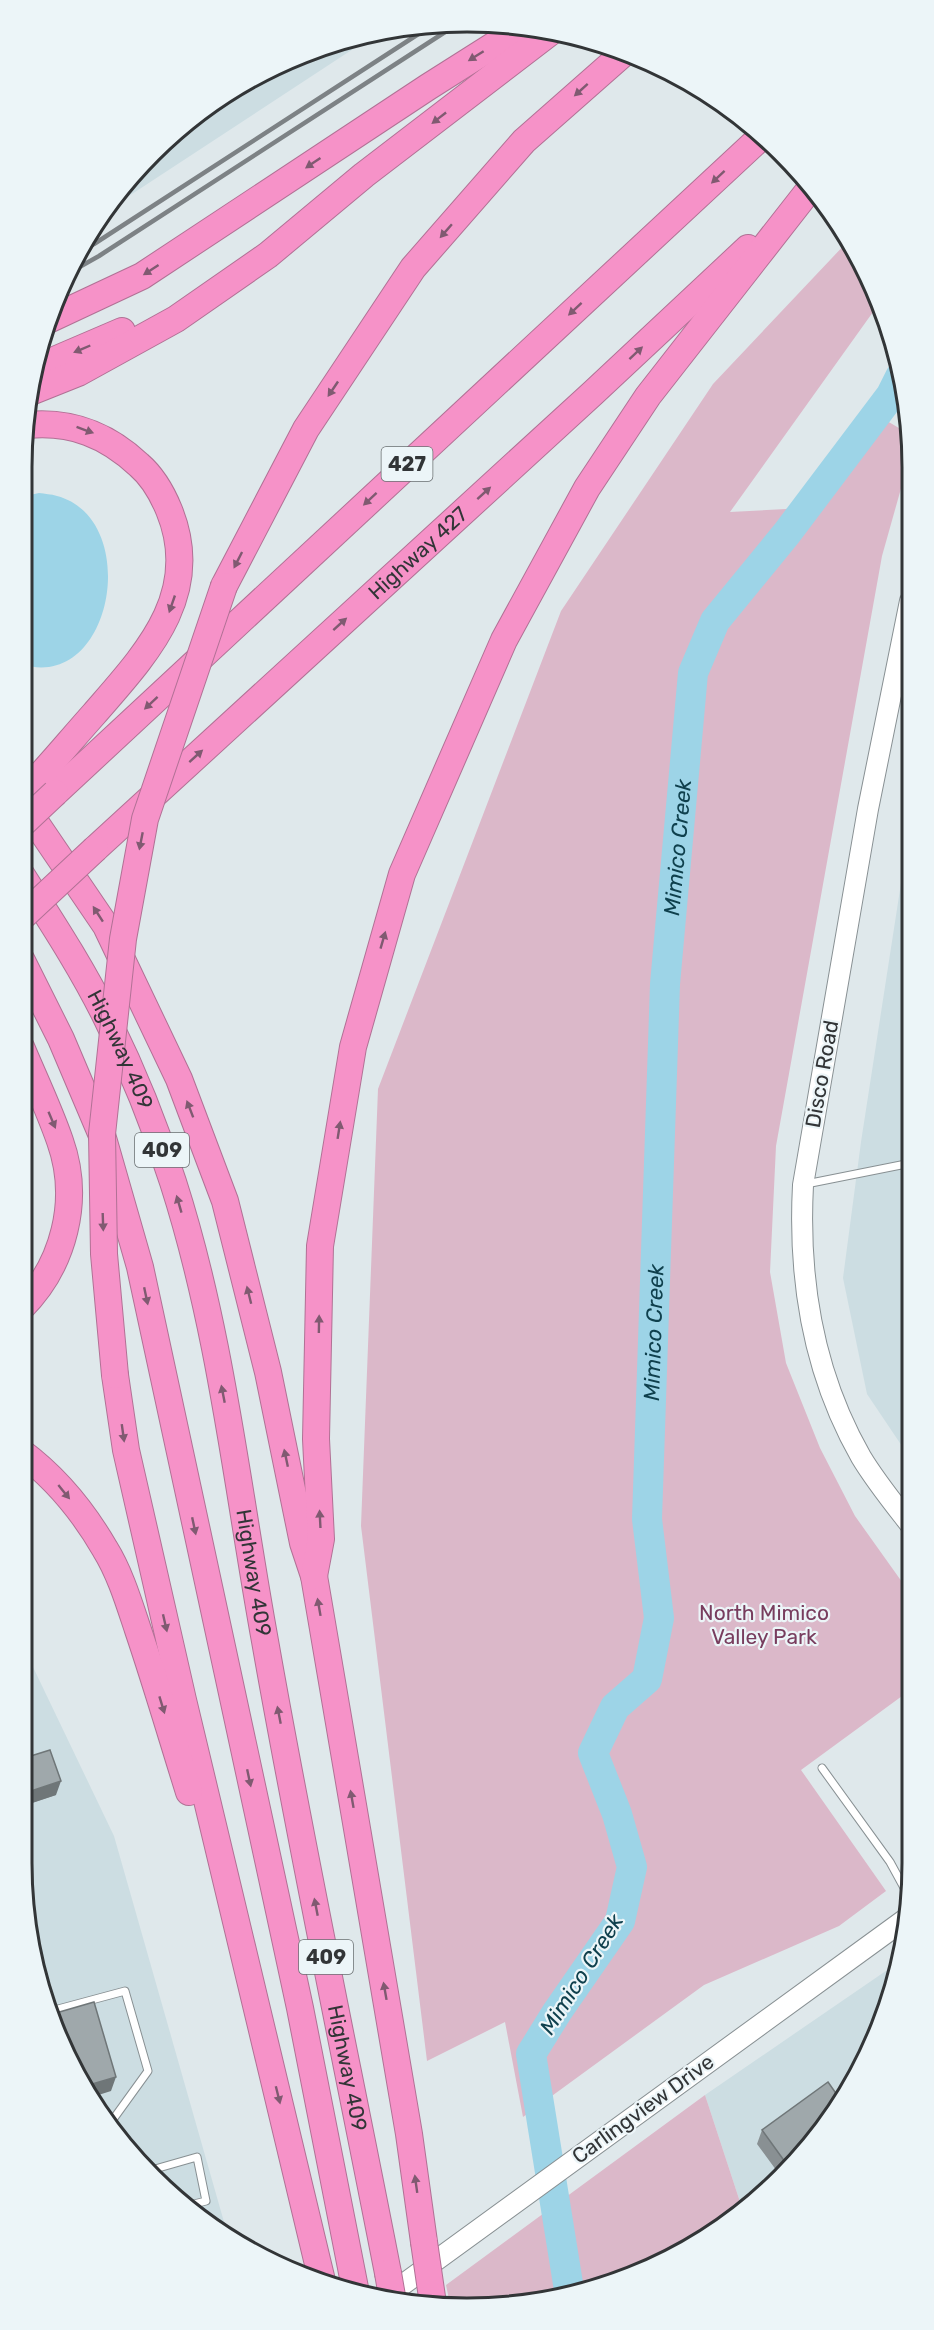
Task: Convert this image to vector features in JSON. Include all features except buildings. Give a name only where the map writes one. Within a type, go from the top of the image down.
[{"type":"highway","points":[[60,315],[142,276],[418,93],[512,34]]},
{"type":"highway","points":[[39,389],[78,372],[176,319],[268,255],[364,176],[543,38]]},
{"type":"highway","points":[[320,2272],[128,1462],[115,1375],[104,1254],[102,1134],[123,939],[145,819],[224,586],[306,429],[413,268],[524,141],[617,59]]},
{"type":"highway","name":"427","points":[[32,808],[48,783],[756,142]]},
{"type":"highway","points":[[44,365],[116,334],[166,308],[364,176]]},
{"type":"highway","name":"Highway 427","points":[[32,908],[593,393],[805,193]]},
{"type":"highway","points":[[314,1576],[321,1539],[316,1439],[321,1246],[353,1047],[402,874],[504,640],[587,488],[648,396],[806,194]]},
{"type":"highway","points":[[32,792],[48,783],[162,628],[175,596],[179,577],[180,551],[175,525],[164,498],[148,473],[122,449],[108,440],[77,427],[62,424],[33,425]]},
{"type":"highway","points":[[32,815],[106,926],[179,1080],[225,1201],[268,1372],[303,1543],[314,1576],[409,2134],[432,2297]]},
{"type":"highway","points":[[32,916],[56,885]]},
{"type":"highway","name":"Highway 409","points":[[32,891],[67,946],[108,1019],[159,1143],[196,1262],[234,1451],[265,1641],[391,2292]]},
{"type":"highway","name":"Highway 409","points":[[32,981],[61,1040],[103,1138],[140,1267],[300,2008],[354,2284]]},
{"type":"highway","points":[[32,1073],[61,1143],[68,1196],[66,1225],[55,1262],[41,1286],[32,1296]]},
{"type":"highway","points":[[32,1460],[61,1487],[87,1522],[106,1550],[128,1600],[264,2039]]},
{"type":"main road","name":"Disco Road","points":[[902,641],[868,809],[803,1185],[801,1222],[803,1277],[812,1324],[826,1375],[841,1417],[862,1458],[902,1513]]},
{"type":"main road","name":"Carlingview Drive","points":[[393,2292],[898,1924]]},
{"type":"lane","points":[[803,1185],[902,1165]]},
{"type":"lane","points":[[822,1768],[890,1862],[902,1884]]},
{"type":"lane","points":[[57,2009],[125,1991],[148,2071],[114,2118]]},
{"type":"lane","points":[[156,2168],[196,2157],[206,2200],[195,2203]]},
{"type":"shaded area","points":[[359,45],[123,200],[159,159],[202,121],[225,105],[274,76]]},
{"type":"shaded area","points":[[902,877],[902,1446],[867,1394],[843,1278],[861,1142]]},
{"type":"shaded area","points":[[32,1665],[114,1836],[225,2225],[202,2209],[159,2171],[121,2128],[76,2056],[55,2003],[40,1948],[32,1891]]},
{"type":"shaded area","points":[[890,1968],[858,2056],[829,2105],[813,2128],[775,2171],[740,2202],[705,2095]]},
{"type":"green space","name":"North Mimico Valley Park","points":[[843,247],[858,274],[873,312],[730,512],[786,509],[835,482],[882,418],[901,429],[902,485],[882,556],[776,1146],[770,1272],[786,1363],[820,1448],[855,1516],[902,1582],[902,1696],[801,1770],[886,1891],[839,1926],[704,1985],[523,2117],[505,2022],[427,2061],[361,1526],[378,1089],[561,611],[713,384]],"holes":[[[692,657],[664,1259],[659,1304],[646,1286]]]},
{"type":"green space","points":[[705,2095],[740,2202],[732,2209],[660,2254],[580,2284],[495,2298],[449,2298],[446,2285]]},
{"type":"water","points":[[39,493],[57,496],[84,511],[101,536],[108,567],[106,600],[95,630],[78,654],[52,666],[32,665],[32,495]]},
{"type":"waterway","name":"Mimico Creek","points":[[568,2286],[531,2054],[620,1921],[632,1867],[617,1814],[593,1753],[615,1707],[647,1679],[659,1618],[647,1519],[665,984],[693,673],[715,621],[787,533],[895,387]]},
{"type":"railway","points":[[80,267],[445,32]]},
{"type":"railway","points":[[93,245],[418,34]]}]
